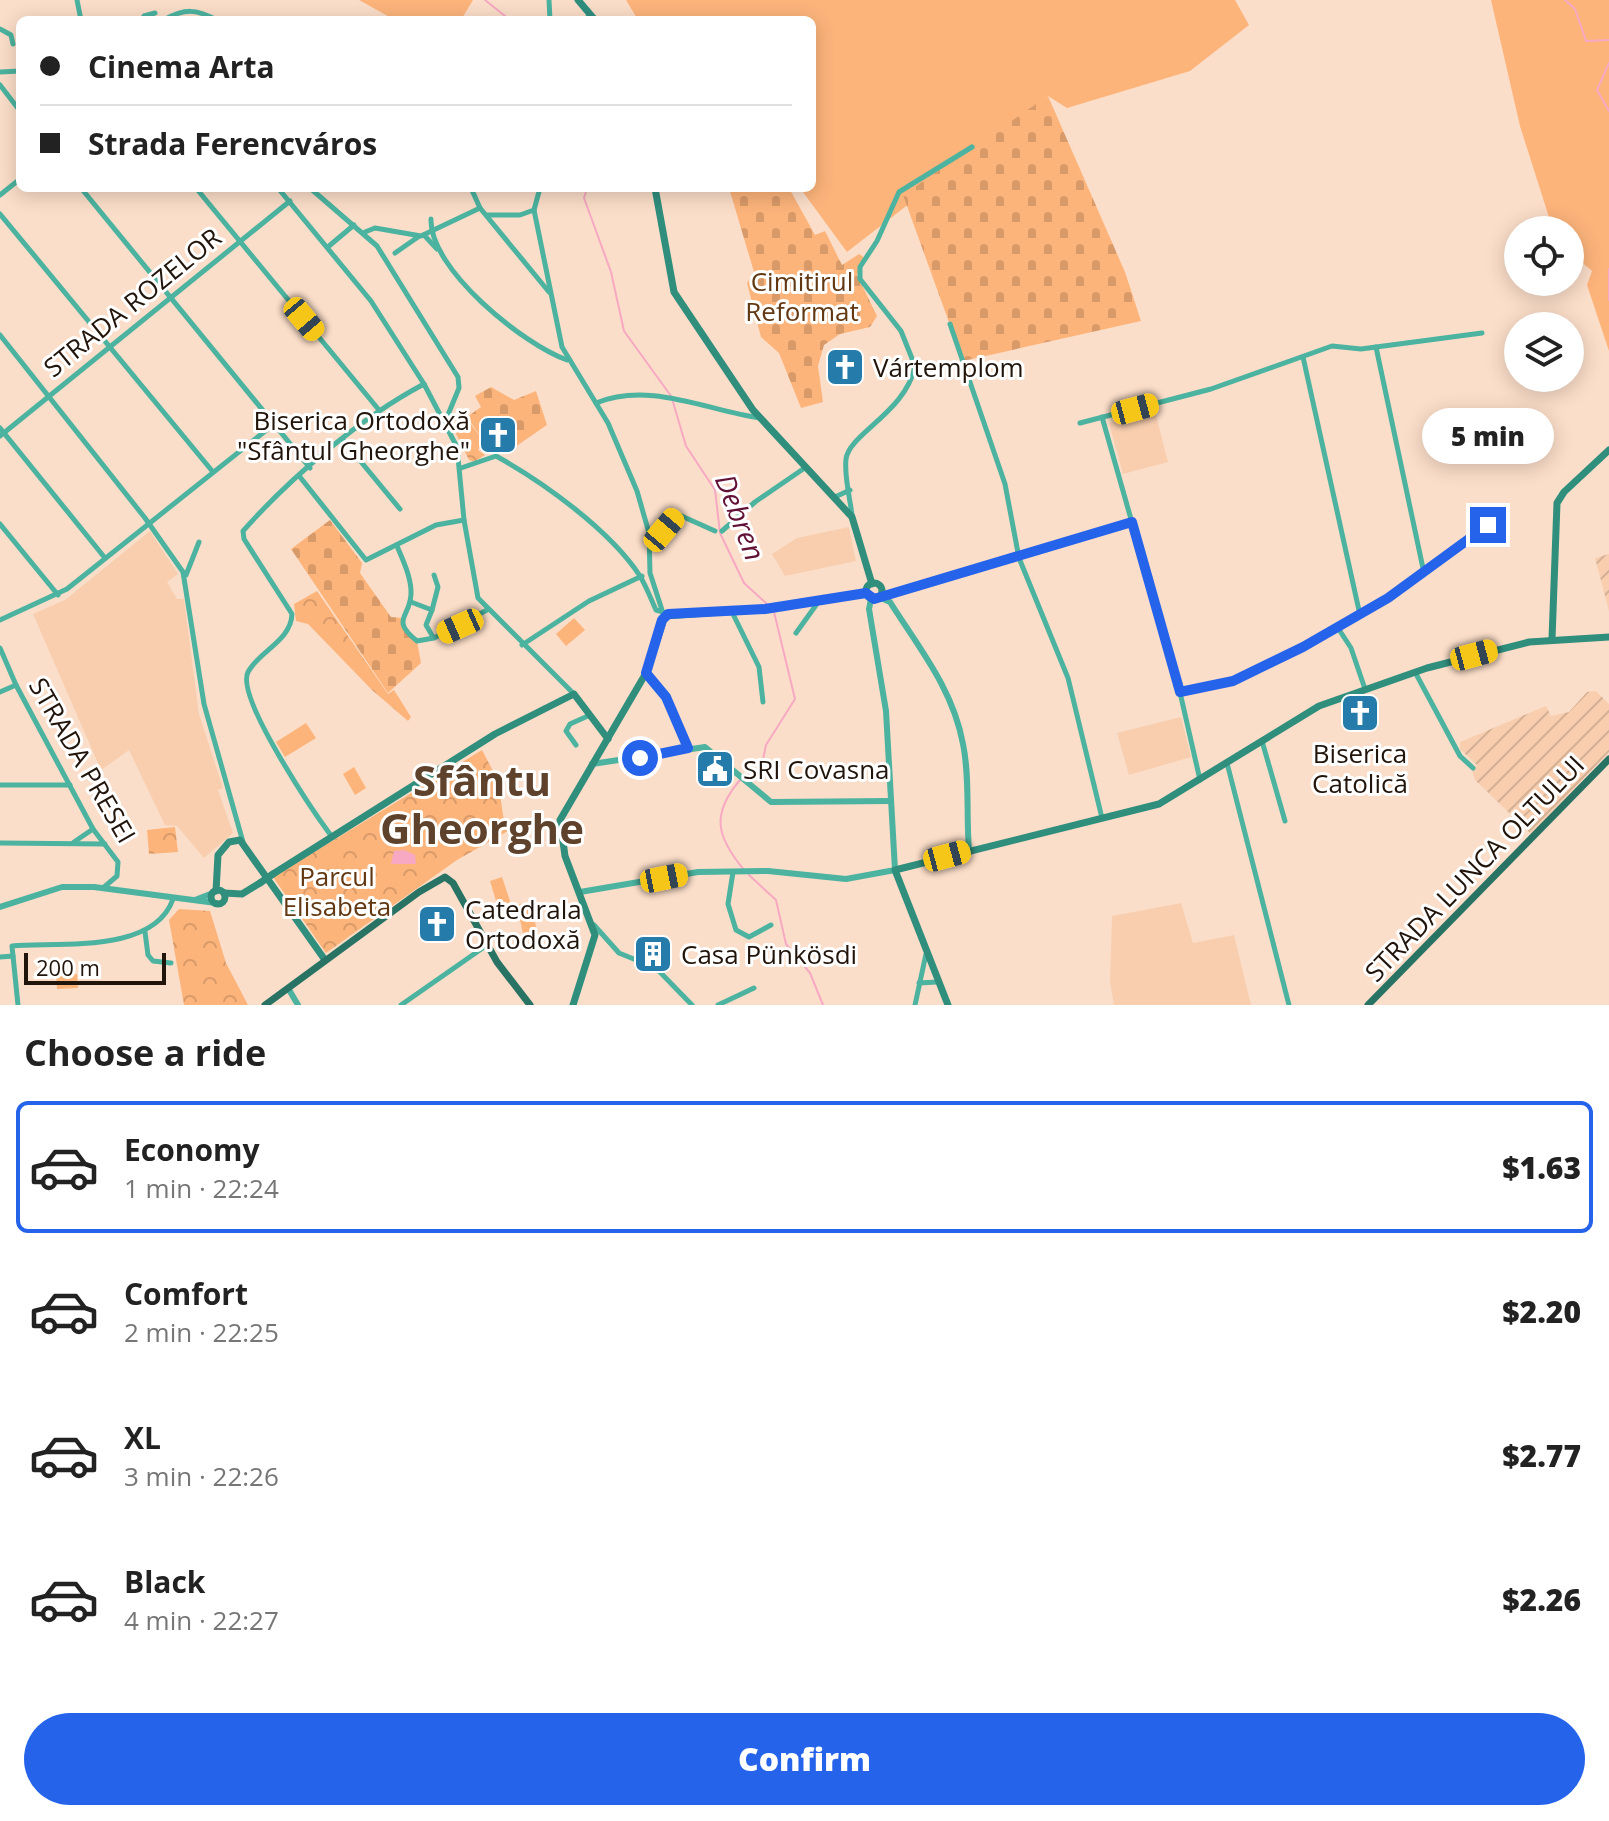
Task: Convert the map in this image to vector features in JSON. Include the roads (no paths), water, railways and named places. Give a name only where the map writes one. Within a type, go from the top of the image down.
[{"type":"main road","points":[[656,192],[674,292],[761,419],[852,517],[874,596]]},
{"type":"main road","points":[[1552,639],[1557,503],[1564,492],[1609,450]]},
{"type":"main road","points":[[872,584],[880,587],[874,596]]},
{"type":"main road","points":[[573,1005],[594,944],[594,925],[565,856],[559,829],[561,815],[646,673],[663,613],[732,612],[874,596]]},
{"type":"main road","points":[[948,1005],[895,870],[1159,804],[1319,706],[1415,672],[1506,646],[1552,639],[1609,637]]},
{"type":"main road","points":[[219,892],[242,894],[495,734],[574,694],[608,739]]},
{"type":"main road","name":"STRADA LUNCA OLTULUI","points":[[1368,1005],[1609,759]]},
{"type":"main road","points":[[216,903],[219,892],[216,870],[222,848],[234,840],[243,842],[325,960]]},
{"type":"main road","points":[[265,1005],[439,879],[448,878],[487,945],[530,1005]]},
{"type":"street","points":[[175,16],[189,10],[206,16]]},
{"type":"street","points":[[149,16],[155,13]]},
{"type":"street","points":[[0,29],[11,35],[13,44]]},
{"type":"street","points":[[0,85],[16,106]]},
{"type":"street","points":[[852,517],[846,459],[851,448],[900,401],[915,366],[901,331],[860,279],[860,267],[877,241],[899,192],[972,147]]},
{"type":"street","points":[[0,195],[16,182]]},
{"type":"street","points":[[84,192],[310,468]]},
{"type":"street","points":[[199,192],[379,410]]},
{"type":"street","points":[[282,192],[371,301],[424,384],[460,454],[464,520],[477,596],[487,610],[574,694]]},
{"type":"street","points":[[315,192],[365,232],[396,274],[460,381],[445,423]]},
{"type":"street","points":[[473,192],[480,208],[550,293]]},
{"type":"street","points":[[539,192],[534,210],[550,293],[568,361],[596,403],[633,479],[646,519],[650,573],[663,613]]},
{"type":"street","name":"STRADA ROZELOR","points":[[1,432],[290,201]]},
{"type":"street","points":[[395,253],[430,229],[480,208]]},
{"type":"street","points":[[486,215],[520,215],[534,210]]},
{"type":"street","points":[[0,214],[213,472]]},
{"type":"street","points":[[431,219],[430,229],[441,254]]},
{"type":"street","points":[[329,246],[354,225]]},
{"type":"street","points":[[365,232],[375,228],[421,236],[441,254],[468,288],[516,332],[539,348],[568,361]]},
{"type":"street","points":[[950,324],[1003,476],[1019,558],[1068,678],[1102,819]]},
{"type":"street","points":[[1080,423],[1211,389],[1303,357],[1307,351],[1332,346],[1361,349],[1482,333]]},
{"type":"street","points":[[0,335],[149,522],[185,576],[204,704],[243,842]]},
{"type":"street","points":[[1376,347],[1424,573]]},
{"type":"street","points":[[1303,357],[1360,615]]},
{"type":"street","points":[[332,837],[275,750],[248,687],[249,671],[287,632],[292,614],[244,539],[243,531],[310,468],[379,410],[424,384]]},
{"type":"street","points":[[596,403],[625,394],[676,398],[761,419]]},
{"type":"street","points":[[1102,417],[1180,692],[1200,781]]},
{"type":"street","points":[[0,620],[58,595],[274,424]]},
{"type":"street","points":[[1,432],[105,558]]},
{"type":"street","points":[[343,440],[400,509]]},
{"type":"street","points":[[461,468],[470,468],[492,455],[570,506],[641,577],[656,610],[663,613]]},
{"type":"street","points":[[649,546],[677,514],[718,531],[807,467]]},
{"type":"street","points":[[300,477],[368,560],[436,525],[464,520]]},
{"type":"street","points":[[835,497],[850,490]]},
{"type":"street","points":[[874,596],[896,594],[1132,522]]},
{"type":"street","points":[[0,524],[58,595]]},
{"type":"street","points":[[1180,692],[1240,679],[1338,628],[1424,573],[1488,525]]},
{"type":"street","points":[[185,576],[199,542]]},
{"type":"street","points":[[397,546],[408,574],[411,602],[401,619],[406,633],[417,641],[434,638],[487,610]]},
{"type":"street","points":[[522,645],[589,601],[650,573]]},
{"type":"street","points":[[434,575],[438,587],[426,625],[434,638]]},
{"type":"street","points":[[580,892],[685,873],[757,871],[846,879],[895,870],[886,711],[869,609],[874,596]]},
{"type":"street","points":[[874,596],[890,602],[934,667],[955,712],[965,758],[969,850]]},
{"type":"street","points":[[796,633],[819,601]]},
{"type":"street","points":[[411,602],[432,610]]},
{"type":"street","points":[[732,612],[759,667],[763,702]]},
{"type":"street","points":[[1338,628],[1351,648],[1365,689]]},
{"type":"street","name":"STRADA PRESEI","points":[[0,648],[16,685],[93,829],[116,857],[119,869],[102,888]]},
{"type":"street","points":[[1415,672],[1460,756],[1473,768]]},
{"type":"street","points":[[646,673],[666,697],[688,748]]},
{"type":"street","points":[[0,692],[16,685]]},
{"type":"street","points":[[576,745],[566,731],[570,724],[591,714]]},
{"type":"street","points":[[1262,741],[1285,821]]},
{"type":"street","points":[[592,764],[688,748],[707,748],[771,802],[890,801]]},
{"type":"street","points":[[597,755],[610,762]]},
{"type":"street","points":[[1227,763],[1289,1005]]},
{"type":"street","points":[[1,786],[70,785]]},
{"type":"street","points":[[73,842],[93,829]]},
{"type":"street","points":[[0,843],[105,844]]},
{"type":"street","points":[[737,872],[728,904],[736,930],[749,937],[771,925]]},
{"type":"street","points":[[0,907],[53,888],[102,888],[216,903]]},
{"type":"street","points":[[188,901],[205,899],[219,892]]},
{"type":"street","points":[[18,1005],[12,946],[101,941],[145,932],[164,917],[173,899]]},
{"type":"street","points":[[594,925],[624,955],[656,968],[692,1005]]},
{"type":"street","points":[[145,932],[148,955],[153,961],[171,963]]},
{"type":"street","points":[[401,1005],[487,945]]},
{"type":"street","points":[[915,1005],[926,954]]},
{"type":"street","points":[[0,957],[13,956]]},
{"type":"street","points":[[919,983],[937,982]]},
{"type":"street","points":[[288,988],[298,1005]]},
{"type":"street","points":[[718,1005],[754,988]]},
{"type":"waterway","name":"Debren","points":[[485,0],[505,16]]},
{"type":"waterway","points":[[1565,0],[1575,9],[1586,41],[1609,40]]},
{"type":"waterway","points":[[1609,63],[1597,90],[1609,111]]},
{"type":"waterway","name":"Debren","points":[[586,192],[584,198],[611,272],[624,331],[671,396]]},
{"type":"waterway","points":[[1609,269],[1609,300]]},
{"type":"waterway","name":"Debren","points":[[673,402],[686,446],[715,490],[720,533],[744,583],[767,604]]},
{"type":"waterway","name":"Debren","points":[[745,776],[761,769],[766,745],[795,699],[774,612]]},
{"type":"waterway","name":"Debren","points":[[740,780],[724,804],[721,825],[727,846],[744,870]]},
{"type":"waterway","name":"Debren","points":[[749,875],[776,900],[786,944],[810,973],[823,1005]]},
{"type":"place","name":"Vártemplom","points":[[845,367]]},
{"type":"place","name":"Biserica Ortodoxă \"Sfântul Gheorghe\"","points":[[498,435]]},
{"type":"place","name":"Biserica Catolică","points":[[1360,713]]},
{"type":"place","name":"SRI Covasna","points":[[715,769]]},
{"type":"place","name":"Catedrala Ortodoxă","points":[[437,924]]},
{"type":"place","name":"Casa Pünkösdi","points":[[653,954]]},
{"type":"district","name":"Sfântu Gheorghe","points":[[482,803]]},
{"type":"park label","name":"Cimitirul Reformat","points":[[802,296]]},
{"type":"park label","name":"Parcul Elisabeta","points":[[337,891]]}]
